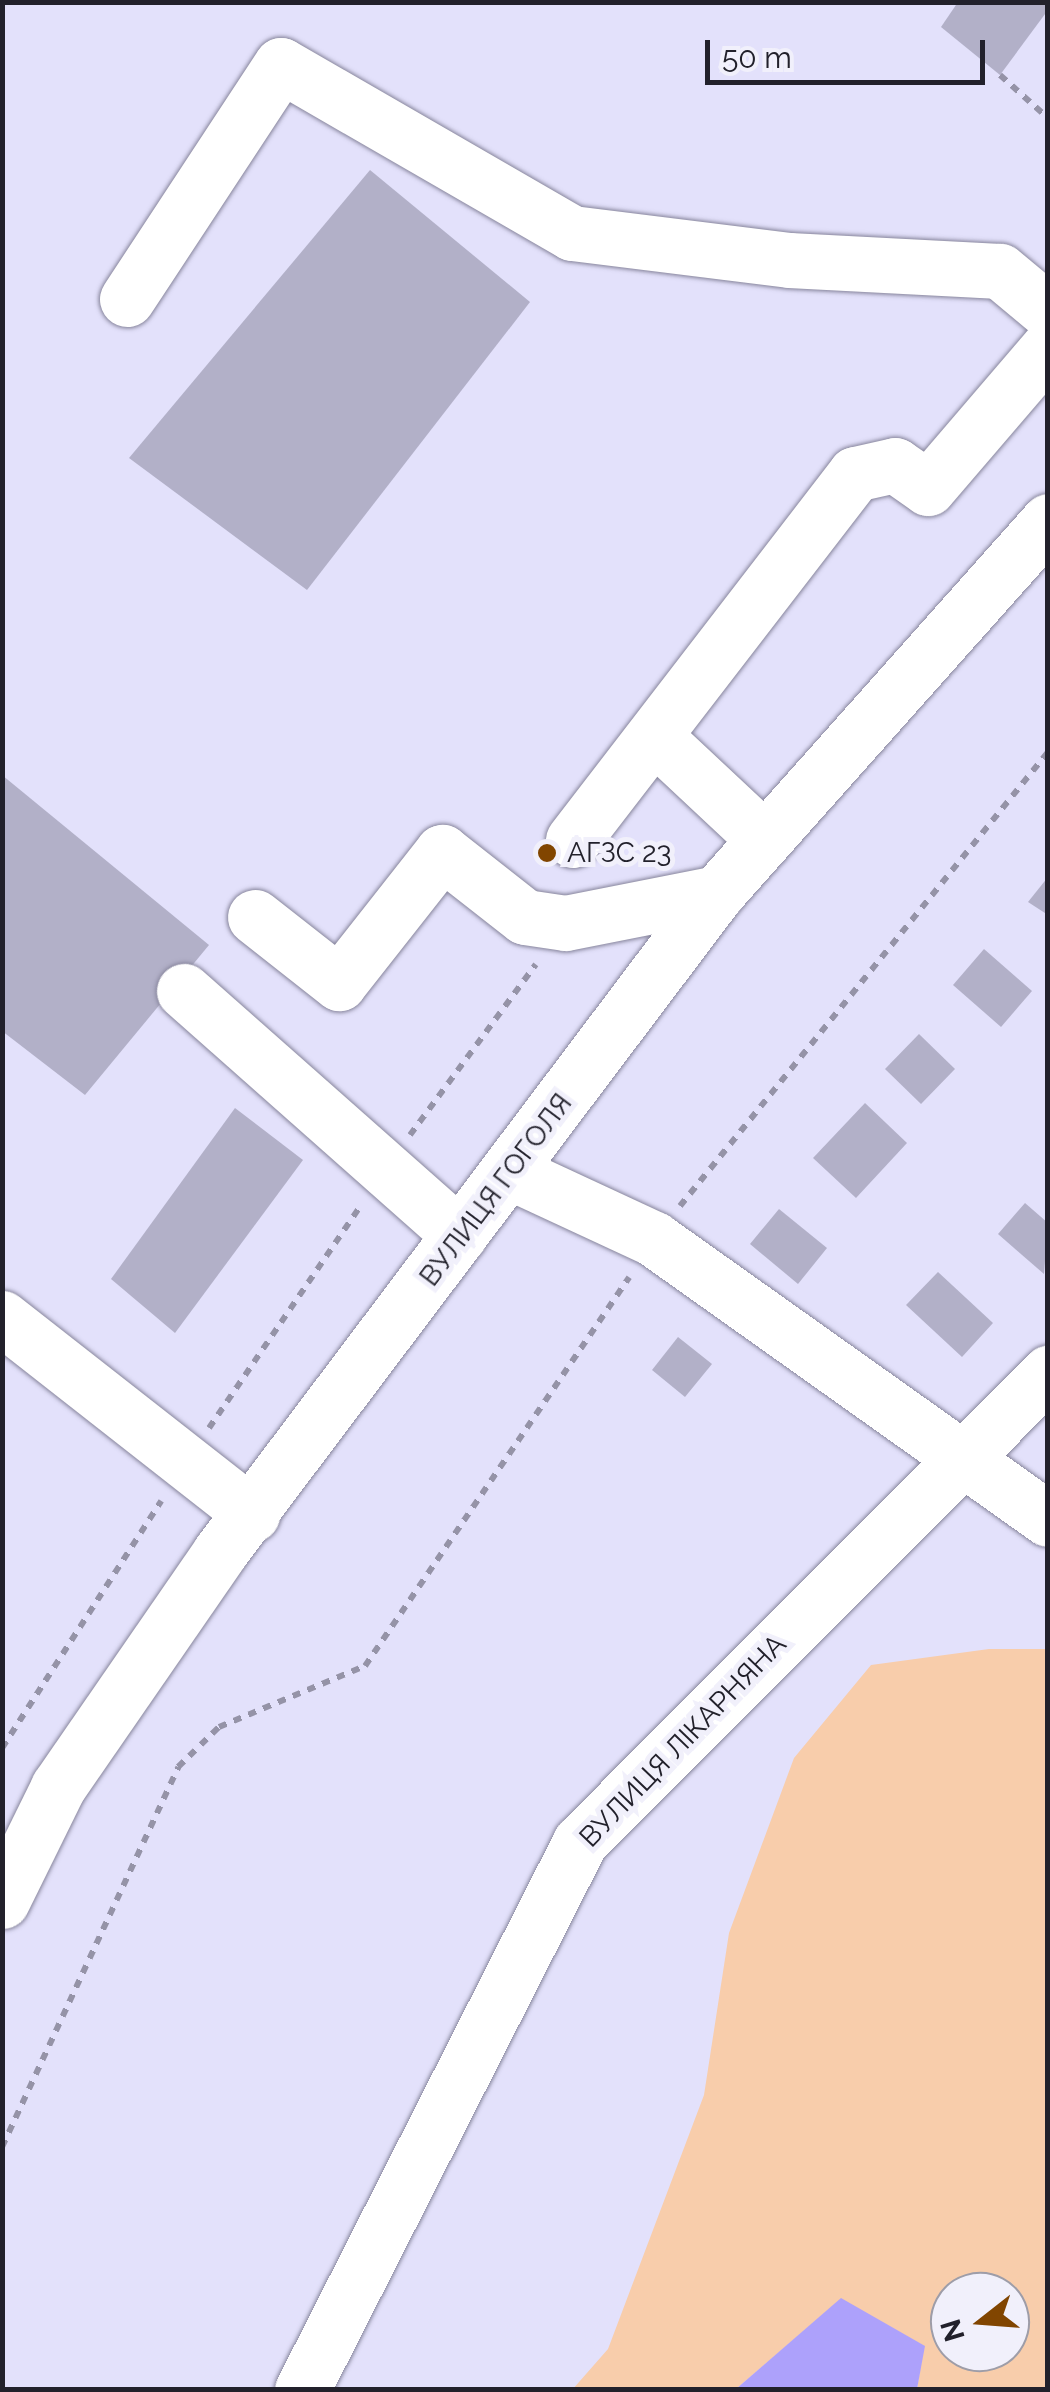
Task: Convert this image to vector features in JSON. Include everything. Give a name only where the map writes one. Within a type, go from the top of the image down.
[{"type":"street","points":[[127,298],[280,65],[572,233],[789,260],[1000,272],[1048,311]]},
{"type":"street","points":[[573,840],[856,474],[896,464],[928,488],[1048,348]]},
{"type":"street","name":"ВУЛИЦЯ ГОГОЛЯ","points":[[2,1901],[17,1836],[58,1787],[252,1514],[460,1235],[512,1174],[717,893],[762,837],[1048,522]]},
{"type":"street","points":[[655,737],[762,837]]},
{"type":"street","points":[[256,917],[339,983],[442,852],[525,917],[566,923],[717,893]]},
{"type":"street","points":[[184,990],[460,1235]]},
{"type":"street","points":[[512,1174],[654,1239],[1048,1519]]},
{"type":"street","points":[[2,1318],[252,1514]]},
{"type":"street","name":"ВУЛИЦЯ ЛІКАРНЯНА","points":[[302,2390],[580,1842],[1048,1372]]},
{"type":"path","points":[[1000,75],[1048,118]]},
{"type":"path","points":[[2,2148],[178,1767],[219,1727],[365,1666],[654,1239],[1048,752]]},
{"type":"path","points":[[2,1748],[186,1462],[386,1168],[566,923]]},
{"type":"shaded area","points":[[989,1649],[1047,1649],[1047,2389],[917,2389],[924,2346],[841,2299],[736,2389],[572,2390],[608,2349],[704,2095],[729,1933],[794,1758],[871,1665]]},
{"type":"shaded area","points":[[841,2298],[925,2346],[917,2389],[736,2389]]},
{"type":"building","points":[[958,2],[1048,2],[1048,10],[1000,75],[941,27]]},
{"type":"building","points":[[370,170],[530,302],[307,590],[129,458]]},
{"type":"building","points":[[2,775],[209,945],[85,1095],[2,1031]]},
{"type":"building","points":[[1048,877],[1048,915],[1028,902]]},
{"type":"building","points":[[984,949],[1032,991],[1001,1027],[953,985]]},
{"type":"building","points":[[919,1034],[955,1069],[921,1104],[885,1069]]},
{"type":"building","points":[[865,1103],[907,1143],[856,1198],[813,1158]]},
{"type":"building","points":[[235,1108],[303,1160],[175,1333],[111,1279]]},
{"type":"building","points":[[1025,1203],[1048,1223],[1044,1274],[998,1234]]},
{"type":"building","points":[[779,1209],[827,1248],[798,1284],[750,1244]]},
{"type":"building","points":[[938,1272],[993,1323],[962,1357],[906,1305]]},
{"type":"building","points":[[678,1337],[712,1364],[685,1397],[652,1370]]},
{"type":"place","name":"АГЗС 23","points":[[547,853]]}]
